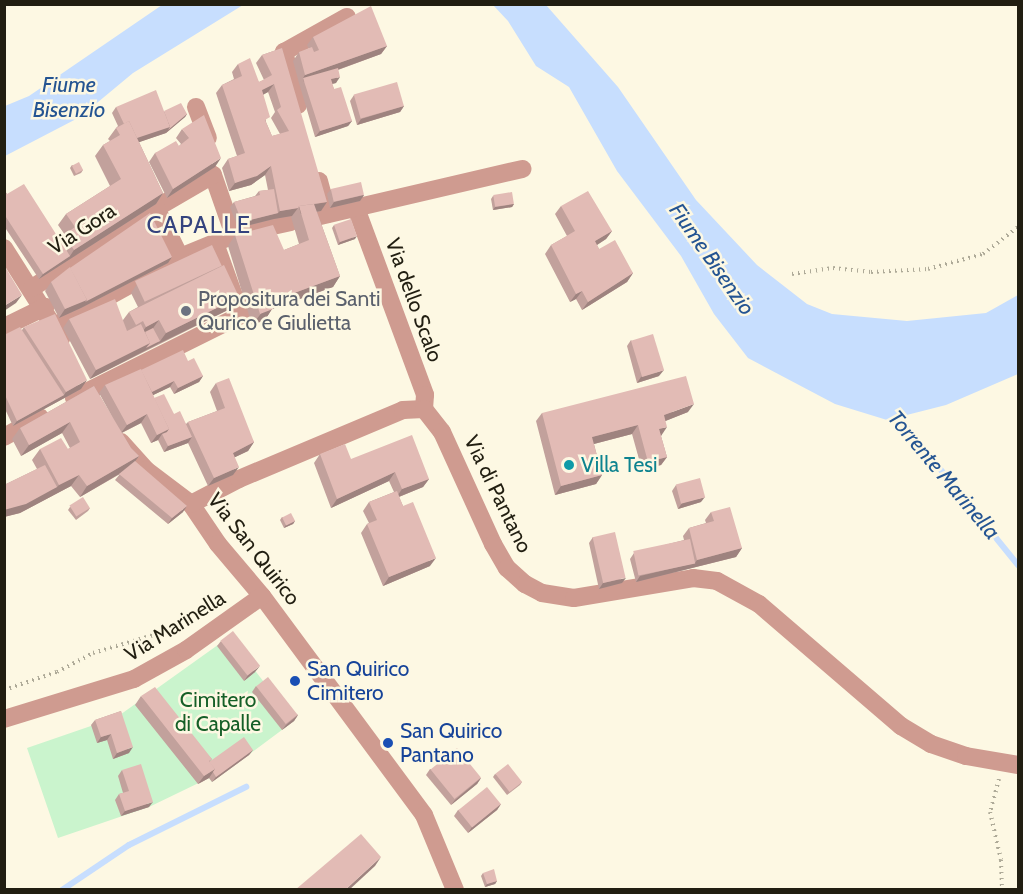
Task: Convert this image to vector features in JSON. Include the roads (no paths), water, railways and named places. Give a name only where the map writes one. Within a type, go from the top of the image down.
[{"type":"street","points":[[303,125],[284,52],[347,17]]},
{"type":"street","points":[[196,107],[219,165],[213,175],[234,235]]},
{"type":"street","points":[[312,158],[328,214]]},
{"type":"street","points":[[55,326],[180,257],[234,235],[522,169]]},
{"type":"street","name":"Via Gora","points":[[32,288],[156,208],[213,175]]},
{"type":"street","points":[[156,208],[180,257]]},
{"type":"street","name":"Via dello Scalo","points":[[356,208],[425,395],[424,409]]},
{"type":"street","points":[[4,437],[86,384],[241,315],[215,243]]},
{"type":"street","points":[[4,248],[45,308],[72,358]]},
{"type":"street","points":[[4,327],[45,308]]},
{"type":"street","points":[[86,384],[101,410]]},
{"type":"street","points":[[191,504],[239,479],[403,410],[424,409]]},
{"type":"street","name":"Via di Pantano","points":[[424,409],[442,432],[493,544],[507,568],[525,584],[542,593],[574,598],[693,578],[717,581],[759,604],[901,726],[931,744],[1011,765]]},
{"type":"street","name":"Via San Quirico","points":[[113,430],[126,450],[146,470],[191,504],[218,544],[262,596],[424,815],[452,886]]},
{"type":"street","name":"Via Marinella","points":[[4,719],[134,679],[186,650],[262,596]]},
{"type":"water","name":"Fiume Bisenzio","points":[[162,5],[243,5],[133,73],[80,117],[5,156],[5,106],[29,96]]},
{"type":"water","points":[[493,5],[546,5],[618,87],[696,200],[757,265],[807,304],[832,314],[907,321],[986,313],[1018,295],[1018,374],[946,405],[887,420],[835,404],[748,358],[714,314],[681,256],[617,171],[569,87],[536,66],[508,21]]},
{"type":"waterway","name":"Torrente Marinella","points":[[894,412],[1018,565]]},
{"type":"waterway","points":[[62,890],[129,845],[246,787]]},
{"type":"place","name":"Propositura dei Santi Qurico e Giulietta","points":[[186,311]]},
{"type":"place","name":"Villa Tesi","points":[[569,465]]},
{"type":"place","name":"San Quirico Cimitero","points":[[295,681]]},
{"type":"place","name":"San Quirico Pantano","points":[[388,743]]},
{"type":"district","name":"CAPALLE","points":[[199,225]]},
{"type":"park label","name":"Cimitero di Capalle","points":[[218,712]]}]
